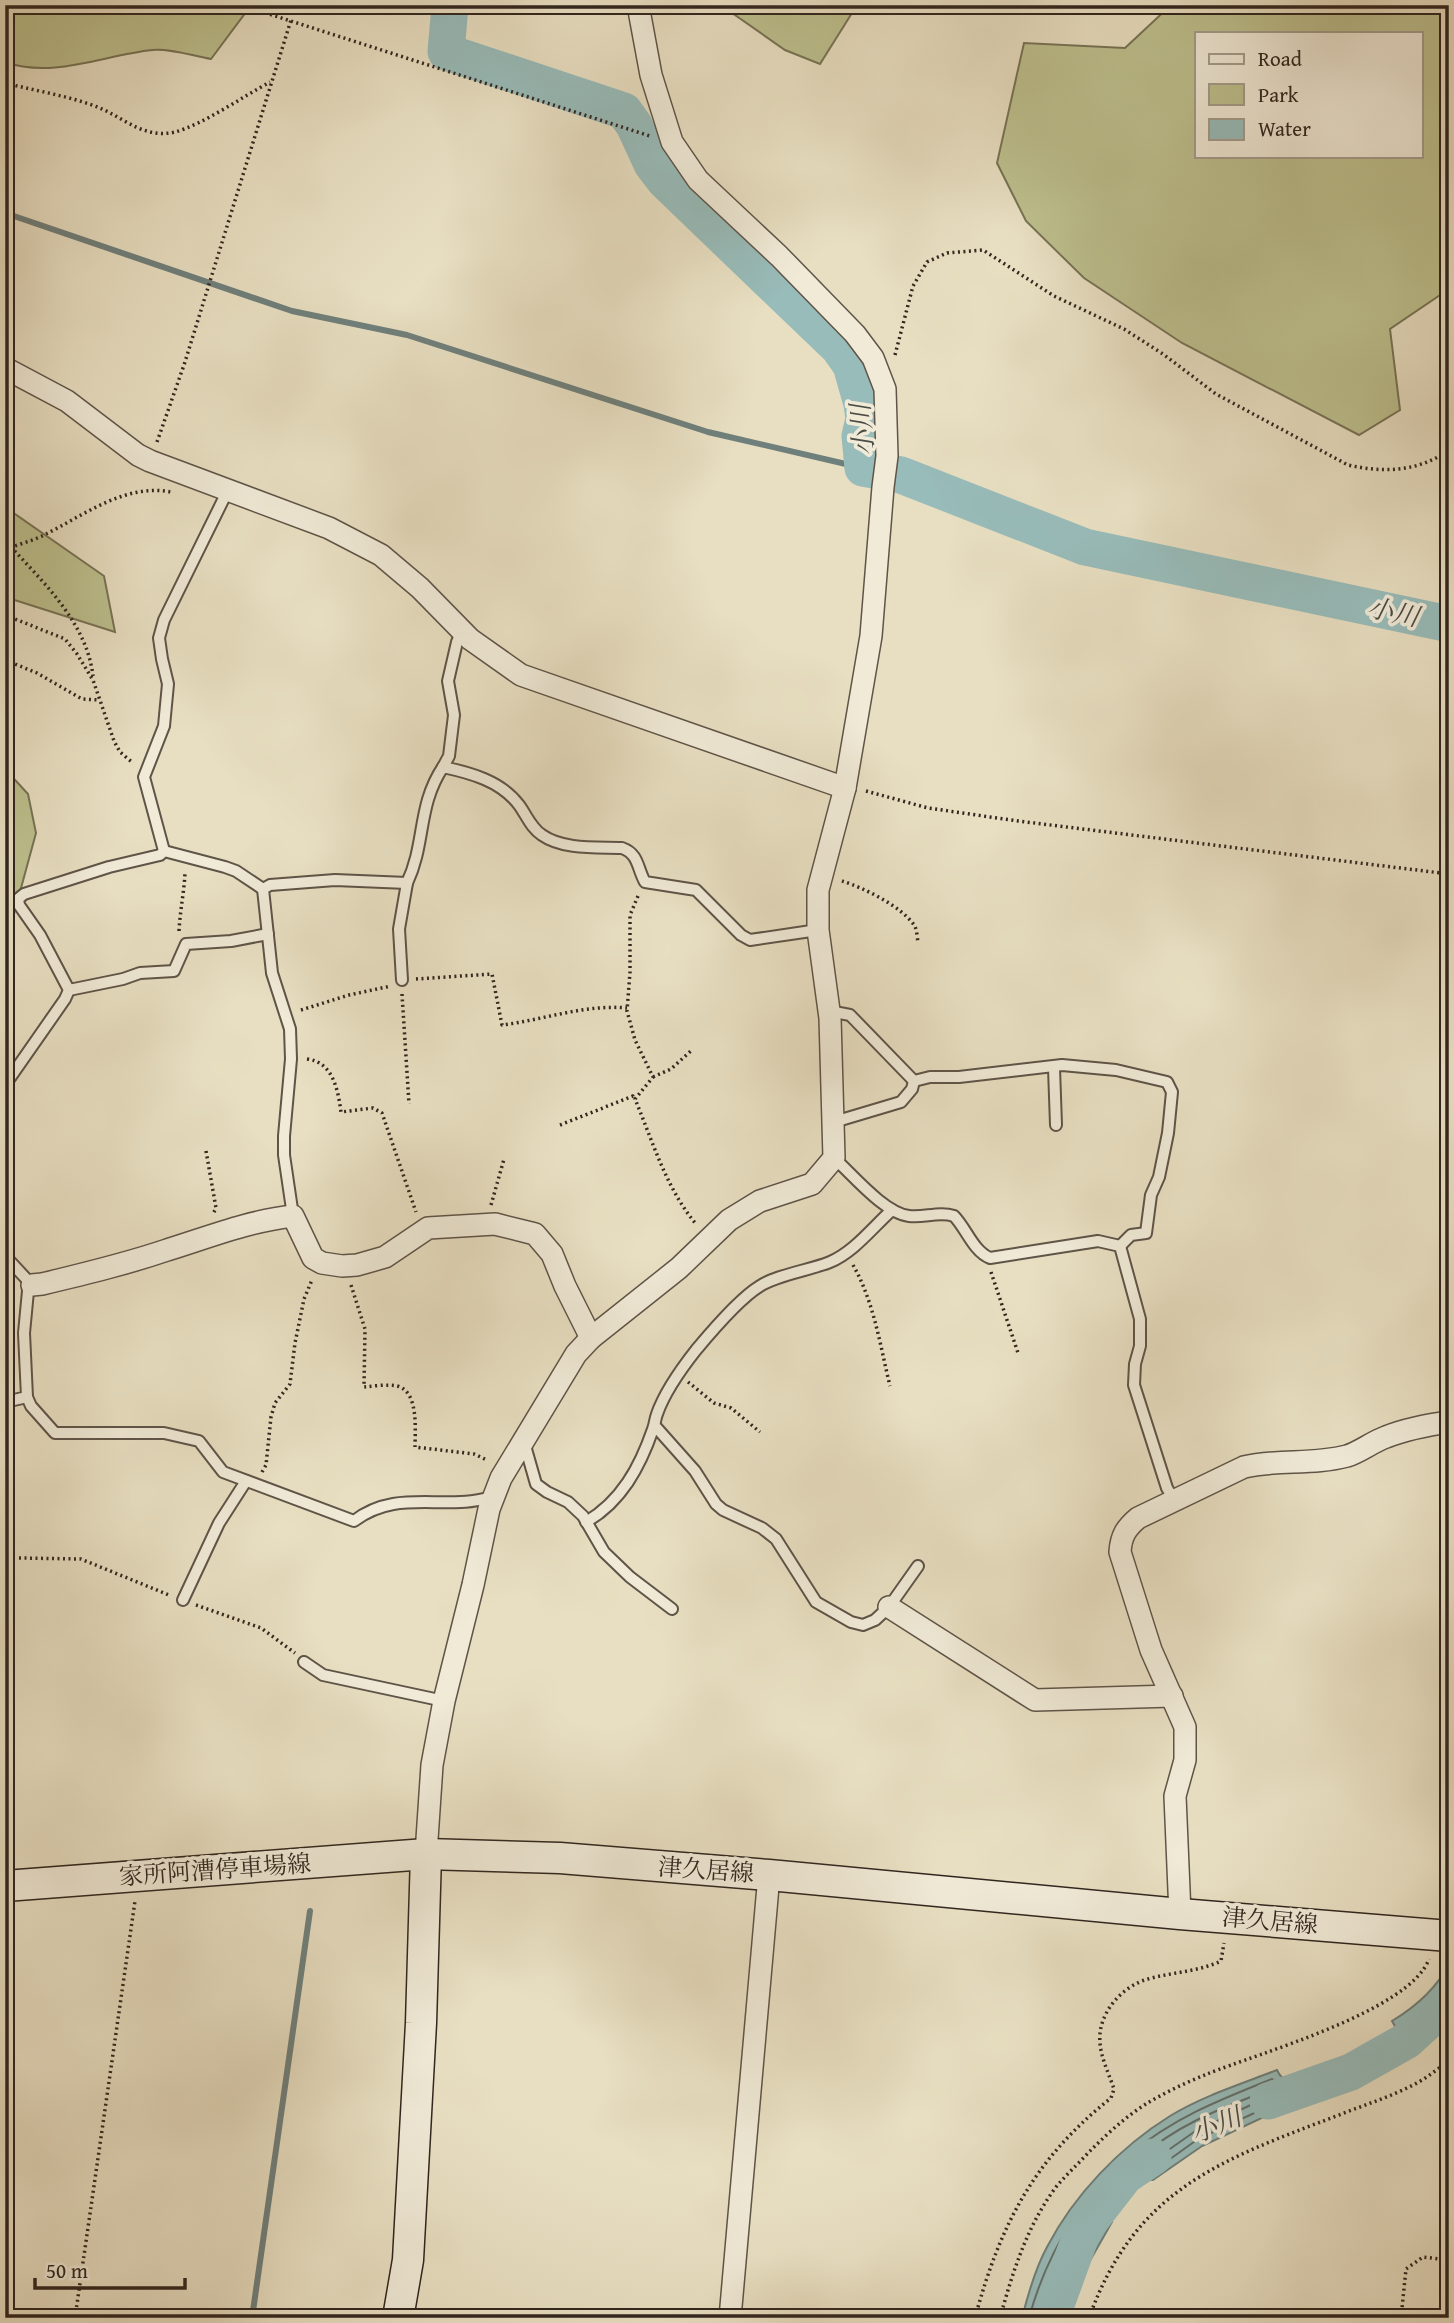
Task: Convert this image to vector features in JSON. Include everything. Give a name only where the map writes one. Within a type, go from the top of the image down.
[{"type":"main road","name":"津久居線","points":[[426,1854],[560,1858],[1442,1935]]},
{"type":"main road","name":"家所阿漕停車場線","points":[[5,1886],[426,1854]]},
{"type":"main road","points":[[398,2318],[409,2246],[421,2023],[426,1854]]},
{"type":"street","points":[[426,1854],[432,1765],[444,1701],[494,1497],[507,1469],[576,1353],[591,1338],[679,1268],[729,1220],[760,1200],[812,1184],[834,1158],[829,1011],[818,930],[818,890],[845,787],[871,636],[887,456],[886,389],[873,358],[855,334],[779,256],[698,180],[672,142],[651,75],[638,5]]},
{"type":"street","points":[[5,368],[67,401],[138,455],[150,461],[329,528],[381,555],[462,631],[521,675],[845,787]]},
{"type":"street","points":[[32,1285],[116,1266],[246,1224],[293,1216],[313,1258],[319,1262],[347,1266],[385,1257],[428,1228],[495,1224],[535,1234],[543,1242],[552,1254],[591,1338]]},
{"type":"street","points":[[1180,1914],[1175,1796],[1185,1760],[1185,1727],[1151,1650],[1120,1552],[1121,1540],[1127,1527],[1138,1518],[1244,1466],[1348,1456],[1385,1437],[1449,1422]]},
{"type":"street","points":[[889,1607],[1035,1700],[1172,1696]]},
{"type":"street","points":[[730,2318],[769,1875]]},
{"type":"lane","points":[[164,851],[144,777],[164,726],[167,703],[167,676],[159,647],[164,620],[228,490]]},
{"type":"lane","points":[[402,980],[399,929],[426,802],[433,781],[449,756],[454,715],[448,681],[462,631]]},
{"type":"lane","points":[[443,767],[476,775],[496,785],[519,806],[543,837],[571,845],[622,848],[629,851],[635,855],[645,881],[696,890],[741,935],[750,940],[818,930]]},
{"type":"lane","points":[[164,851],[236,871],[263,890],[272,973],[290,1029],[284,1155],[293,1216]]},
{"type":"lane","points":[[69,990],[18,899],[33,891],[109,867],[160,855],[164,851]]},
{"type":"lane","points":[[263,890],[270,885],[335,880],[407,883]]},
{"type":"lane","points":[[69,990],[140,973],[174,971],[186,944],[231,942],[268,934]]},
{"type":"lane","points":[[5,1085],[69,990]]},
{"type":"lane","points":[[829,1011],[850,1015],[914,1081]]},
{"type":"lane","points":[[914,1081],[930,1077],[959,1077],[1062,1065],[1116,1070],[1167,1082],[1171,1087],[1168,1133],[1159,1177],[1151,1195],[1146,1233],[1131,1235],[1120,1246]]},
{"type":"lane","points":[[1054,1068],[1056,1125]]},
{"type":"lane","points":[[834,1122],[901,1102],[912,1089],[914,1081]]},
{"type":"lane","points":[[834,1158],[892,1210],[904,1216],[954,1216],[986,1257],[1098,1241],[1120,1246]]},
{"type":"lane","points":[[586,1522],[604,1511],[623,1491],[668,1390],[715,1328],[760,1285],[831,1262],[843,1255],[892,1210]]},
{"type":"lane","points":[[1120,1246],[1140,1319],[1140,1346],[1135,1364],[1134,1385],[1167,1488],[1174,1500]]},
{"type":"lane","points":[[5,1256],[32,1285],[24,1333],[27,1397],[31,1406],[55,1433],[70,1435],[150,1432],[186,1437],[199,1441],[223,1472],[355,1521],[364,1513],[387,1504],[421,1500],[461,1502],[494,1497]]},
{"type":"lane","points":[[5,1402],[27,1397]]},
{"type":"lane","points":[[654,1426],[695,1471],[716,1504],[723,1510],[750,1521],[776,1539],[816,1602],[851,1622],[863,1625],[875,1620],[889,1607],[918,1566]]},
{"type":"lane","points":[[524,1441],[537,1484],[568,1502],[583,1516],[604,1552],[630,1577],[672,1609]]},
{"type":"lane","points":[[183,1600],[219,1522],[251,1482]]},
{"type":"lane","points":[[5,1538],[8,1550],[6,1558]]},
{"type":"lane","points":[[304,1662],[323,1675],[444,1701]]},
{"type":"path","points":[[265,5],[269,14],[647,135]]},
{"type":"path","points":[[150,461],[184,365],[291,20]]},
{"type":"path","points":[[5,83],[100,108],[144,132],[172,133],[188,128],[272,80]]},
{"type":"path","points":[[886,389],[913,286],[919,273],[927,262],[947,253],[983,250],[1054,296],[1133,335],[1216,394],[1348,465],[1379,470],[1405,469],[1432,461],[1449,450]]},
{"type":"path","points":[[5,550],[43,536],[108,500],[144,491],[173,493]]},
{"type":"path","points":[[11,547],[59,601],[91,660],[93,680],[114,741],[144,777]]},
{"type":"path","points":[[5,615],[65,639],[78,654],[93,680]]},
{"type":"path","points":[[5,660],[37,673],[82,699],[99,700]]},
{"type":"path","points":[[845,787],[928,808],[1449,874]]},
{"type":"path","points":[[179,932],[186,857]]},
{"type":"path","points":[[822,875],[854,884],[878,895],[915,926],[918,942]]},
{"type":"path","points":[[645,881],[630,915],[631,972],[627,1008],[632,1033],[653,1077]]},
{"type":"path","points":[[402,980],[492,974],[502,1025],[588,1010],[627,1008]]},
{"type":"path","points":[[287,1015],[349,995],[400,985],[409,1104]]},
{"type":"path","points":[[635,1099],[653,1077],[671,1069],[693,1049]]},
{"type":"path","points":[[290,1059],[312,1059],[323,1064],[333,1079],[341,1112],[373,1108],[382,1113],[420,1224],[428,1228]]},
{"type":"path","points":[[560,1125],[633,1096],[681,1205],[710,1238]]},
{"type":"path","points":[[206,1151],[216,1208],[213,1214]]},
{"type":"path","points":[[488,1224],[504,1159]]},
{"type":"path","points":[[843,1255],[864,1287],[890,1386]]},
{"type":"path","points":[[986,1257],[1018,1353]]},
{"type":"path","points":[[251,1482],[266,1465],[268,1434],[275,1403],[290,1384],[304,1299],[319,1262]]},
{"type":"path","points":[[347,1266],[365,1329],[364,1387],[396,1385],[406,1391],[414,1410],[415,1447],[474,1454],[507,1469]]},
{"type":"path","points":[[678,1376],[715,1403],[731,1408],[760,1432]]},
{"type":"path","points":[[6,1558],[81,1559],[261,1628],[304,1662]]},
{"type":"path","points":[[75,2318],[138,1877]]},
{"type":"path","points":[[975,2318],[990,2265],[1006,2226],[1039,2170],[1075,2128],[1113,2094],[1114,2089],[1100,2047],[1100,2027],[1104,2017],[1129,1986],[1149,1979],[1203,1969],[1221,1961],[1228,1917]]},
{"type":"path","points":[[1000,2318],[1012,2276],[1040,2212],[1058,2185],[1102,2139],[1144,2105],[1204,2075],[1342,2024],[1401,1992],[1426,1968],[1442,1935]]},
{"type":"path","points":[[1089,2318],[1112,2266],[1134,2233],[1166,2200],[1200,2175],[1240,2154],[1416,2084],[1449,2061]]},
{"type":"path","points":[[1401,2318],[1406,2269],[1423,2257],[1449,2260]]},
{"type":"green space","points":[[5,5],[248,5],[249,8],[211,59],[174,51],[152,50],[41,68],[5,62]]},
{"type":"green space","points":[[678,5],[857,5],[820,64],[785,50],[732,13],[680,10]]},
{"type":"green space","points":[[1171,5],[1449,5],[1449,289],[1390,329],[1400,410],[1359,435],[1182,343],[1084,278],[1026,221],[997,163],[1024,43],[1125,48]]},
{"type":"green space","points":[[5,507],[104,576],[115,632],[5,597]]},
{"type":"green space","points":[[5,769],[28,794],[36,833],[5,947]]},
{"type":"water","points":[[1449,1964],[1449,2026],[1388,2067],[1283,2108],[1202,2146],[1153,2180],[1136,2180],[1120,2186],[1107,2197],[1102,2213],[1112,2222],[1075,2287],[1065,2318],[1022,2318],[1039,2264],[1058,2228],[1085,2191],[1133,2142],[1151,2128],[1196,2102],[1277,2070],[1284,2079],[1309,2085],[1324,2084],[1367,2067],[1380,2058],[1388,2046],[1396,2028],[1392,2021],[1425,1996]]},
{"type":"waterway","name":"小川","points":[[450,5],[446,52],[624,111],[634,125],[652,164],[665,181],[839,348],[851,365],[862,404],[864,419],[860,436],[863,468],[901,475],[1085,547],[1449,624]]},
{"type":"waterway","points":[[5,213],[292,311],[407,335],[708,432],[863,468]]},
{"type":"waterway","points":[[252,2318],[310,1911]]},
{"type":"waterway","name":"小川","points":[[1268,2101],[1351,2072],[1406,2041],[1449,2002]]},
{"type":"waterway","name":"小川","points":[[1051,2318],[1083,2230],[1125,2176],[1153,2157]]}]
